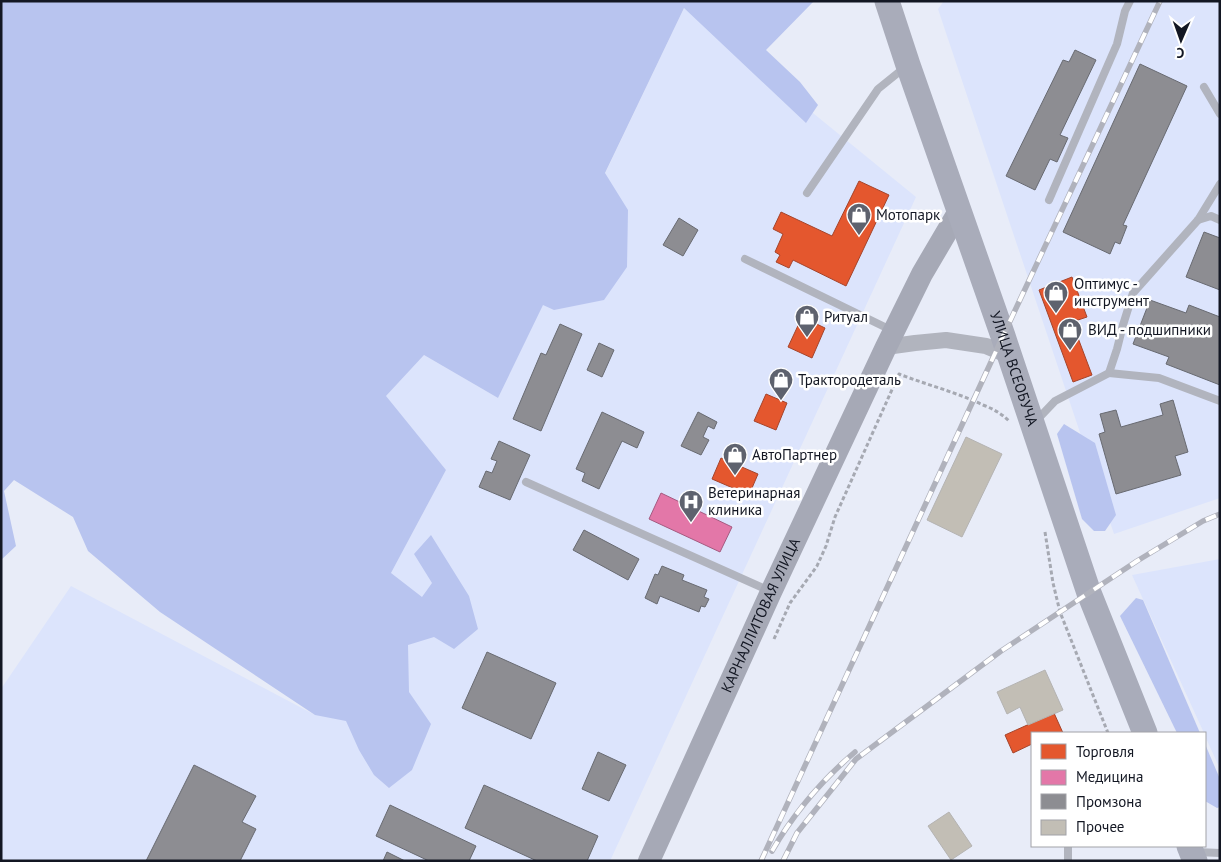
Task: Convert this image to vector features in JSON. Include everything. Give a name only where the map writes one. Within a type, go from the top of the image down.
[{"type":"main road","name":"УЛИЦА ВСЕОБУЧА","points":[[887,1],[1010,356],[1022,425],[1145,732]]},
{"type":"street","name":"КАРНАЛЛИТОВАЯ УЛИЦА","points":[[649,861],[771,592],[890,339],[922,274],[959,211]]},
{"type":"street","points":[[890,339],[915,342],[946,340],[986,346],[1010,356]]},
{"type":"lane","points":[[1049,200],[1117,44],[1125,11],[1130,1]]},
{"type":"lane","points":[[807,192],[878,89],[908,65]]},
{"type":"lane","points":[[1204,87],[1220,114]]},
{"type":"lane","points":[[1108,373],[1133,293],[1198,220],[1220,184]]},
{"type":"lane","points":[[1212,198],[1220,194]]},
{"type":"lane","points":[[1198,220],[1211,216],[1220,220]]},
{"type":"lane","points":[[745,259],[890,339]]},
{"type":"lane","points":[[1022,425],[1055,401],[1108,373],[1159,378],[1220,400]]},
{"type":"lane","points":[[526,482],[771,592]]},
{"type":"lane","points":[[1060,861],[1068,860],[1068,847]]},
{"type":"lane","points":[[1192,853],[1220,854]]},
{"type":"path","points":[[774,638],[790,602],[818,566],[835,517],[899,374],[925,384],[955,392],[1022,425]]},
{"type":"path","points":[[1044,524],[1053,582],[1060,612],[1108,732]]},
{"type":"shaded area","points":[[1,1],[814,1],[766,50],[800,82],[818,105],[806,123],[684,8],[605,173],[628,210],[627,267],[604,300],[554,310],[543,305],[498,398],[424,355],[386,396],[446,470],[391,573],[422,597],[432,583],[414,554],[431,535],[469,596],[478,629],[454,649],[434,637],[408,645],[409,692],[431,724],[412,770],[389,788],[374,775],[359,750],[346,721],[315,715],[160,612],[88,551],[73,517],[14,480],[4,491],[16,546],[1,560]]},
{"type":"shaded area","points":[[944,1],[1220,1],[1220,498],[1114,534],[938,9]]},
{"type":"shaded area","points":[[684,8],[916,197],[610,861],[1,861],[1,689],[71,586],[315,715],[446,470],[385,397],[424,355],[498,398]]},
{"type":"shaded area","points":[[1064,424],[1095,443],[1116,515],[1105,531],[1094,531],[1082,519],[1057,434]]},
{"type":"shaded area","points":[[1220,559],[1220,769],[1206,738],[1206,732],[1204,732],[1132,575]]},
{"type":"shaded area","points":[[1136,598],[1143,600],[1200,732],[1177,732],[1120,616]]},
{"type":"shaded area","points":[[1206,746],[1220,779],[1220,807],[1217,808],[1206,802]]},
{"type":"building: Торговля","points":[[859,181],[889,195],[846,286],[793,260],[789,268],[776,262],[780,255],[775,252],[783,234],[773,229],[781,212],[832,236]]},
{"type":"building: Торговля","points":[[1072,277],[1087,317],[1072,322],[1092,375],[1073,382],[1039,290]]},
{"type":"building: Торговля","name":"Ритуал","points":[[802,317],[825,328],[812,358],[788,347]]},
{"type":"building: Торговля","points":[[766,394],[787,403],[776,430],[754,421]]},
{"type":"building: Торговля","name":"АвтоПартнер","points":[[721,458],[758,474],[749,495],[712,479]]},
{"type":"building: Торговля","points":[[1054,713],[1063,732],[1031,732],[1031,744],[1013,753],[1005,735]]},
{"type":"building: Медицина","name":"Ветеринарная клиника","points":[[661,493],[732,527],[720,552],[649,519]]},
{"type":"building: Промзона","points":[[1075,50],[1096,60],[1060,135],[1068,138],[1057,162],[1050,159],[1035,190],[1006,176],[1063,60],[1069,62]]},
{"type":"building: Промзона","points":[[1140,64],[1187,86],[1123,225],[1127,226],[1120,244],[1115,242],[1110,254],[1063,232]]},
{"type":"building: Промзона","points":[[679,218],[698,230],[683,256],[663,245]]},
{"type":"building: Промзона","points":[[1204,232],[1220,238],[1220,290],[1186,277]]},
{"type":"building: Промзона","points":[[1150,300],[1186,313],[1189,305],[1220,317],[1220,385],[1166,364],[1169,357],[1133,344]]},
{"type":"building: Промзона","points":[[560,324],[582,334],[541,431],[513,419],[541,353],[546,355]]},
{"type":"building: Промзона","points":[[599,343],[614,350],[602,377],[587,370]]},
{"type":"building: Промзона","points":[[1173,400],[1188,452],[1175,456],[1181,475],[1116,494],[1099,434],[1105,432],[1100,414],[1116,410],[1121,427],[1163,415],[1160,404]]},
{"type":"building: Промзона","points":[[602,412],[644,432],[637,448],[622,441],[599,489],[582,481],[585,473],[576,469]]},
{"type":"building: Промзона","points":[[698,412],[717,422],[714,429],[708,426],[703,437],[709,440],[701,455],[681,446]]},
{"type":"building: Промзона","points":[[499,441],[530,455],[510,500],[479,487],[486,471],[492,473],[497,461],[491,459]]},
{"type":"building: Промзона","points":[[584,530],[639,559],[628,580],[573,550]]},
{"type":"building: Промзона","points":[[662,566],[684,575],[682,580],[707,590],[704,597],[709,599],[705,607],[701,606],[699,612],[660,596],[657,604],[645,598],[655,574],[658,575]]},
{"type":"building: Промзона","points":[[487,652],[556,683],[531,739],[462,708]]},
{"type":"building: Промзона","points":[[598,752],[626,765],[609,801],[582,789]]},
{"type":"building: Промзона","points":[[194,765],[256,796],[242,822],[256,829],[240,861],[146,861]]},
{"type":"building: Промзона","points":[[484,785],[598,836],[587,861],[537,861],[465,828]]},
{"type":"building: Промзона","points":[[390,805],[476,846],[469,861],[429,861],[376,836]]},
{"type":"building: Промзона","points":[[387,852],[405,861],[383,861]]},
{"type":"building: Прочее","points":[[966,437],[1002,454],[962,537],[927,520]]},
{"type":"building: Прочее","points":[[1045,670],[1063,710],[1028,725],[1020,707],[1007,714],[997,692]]},
{"type":"building: Прочее","points":[[949,812],[972,846],[951,860],[928,826]]},
{"type":"railway","points":[[761,861],[1160,1]]},
{"type":"railway","points":[[783,861],[797,833],[856,759],[1001,651],[1137,561],[1203,521],[1220,514]]},
{"type":"railway","points":[[772,851],[809,798],[855,752]]},
{"type":"place","name":"Мотопарк","points":[[859,236]]},
{"type":"place","name":"Оптимус - инструмент","points":[[1056,314]]},
{"type":"place","name":"Ритуал","points":[[807,338]]},
{"type":"place","name":"ВИД - подшипники","points":[[1070,351]]},
{"type":"place","name":"Трактородеталь","points":[[781,401]]},
{"type":"place","name":"АвтоПартнер","points":[[735,476]]},
{"type":"place","name":"Ветеринарная клиника","points":[[691,523]]}]
